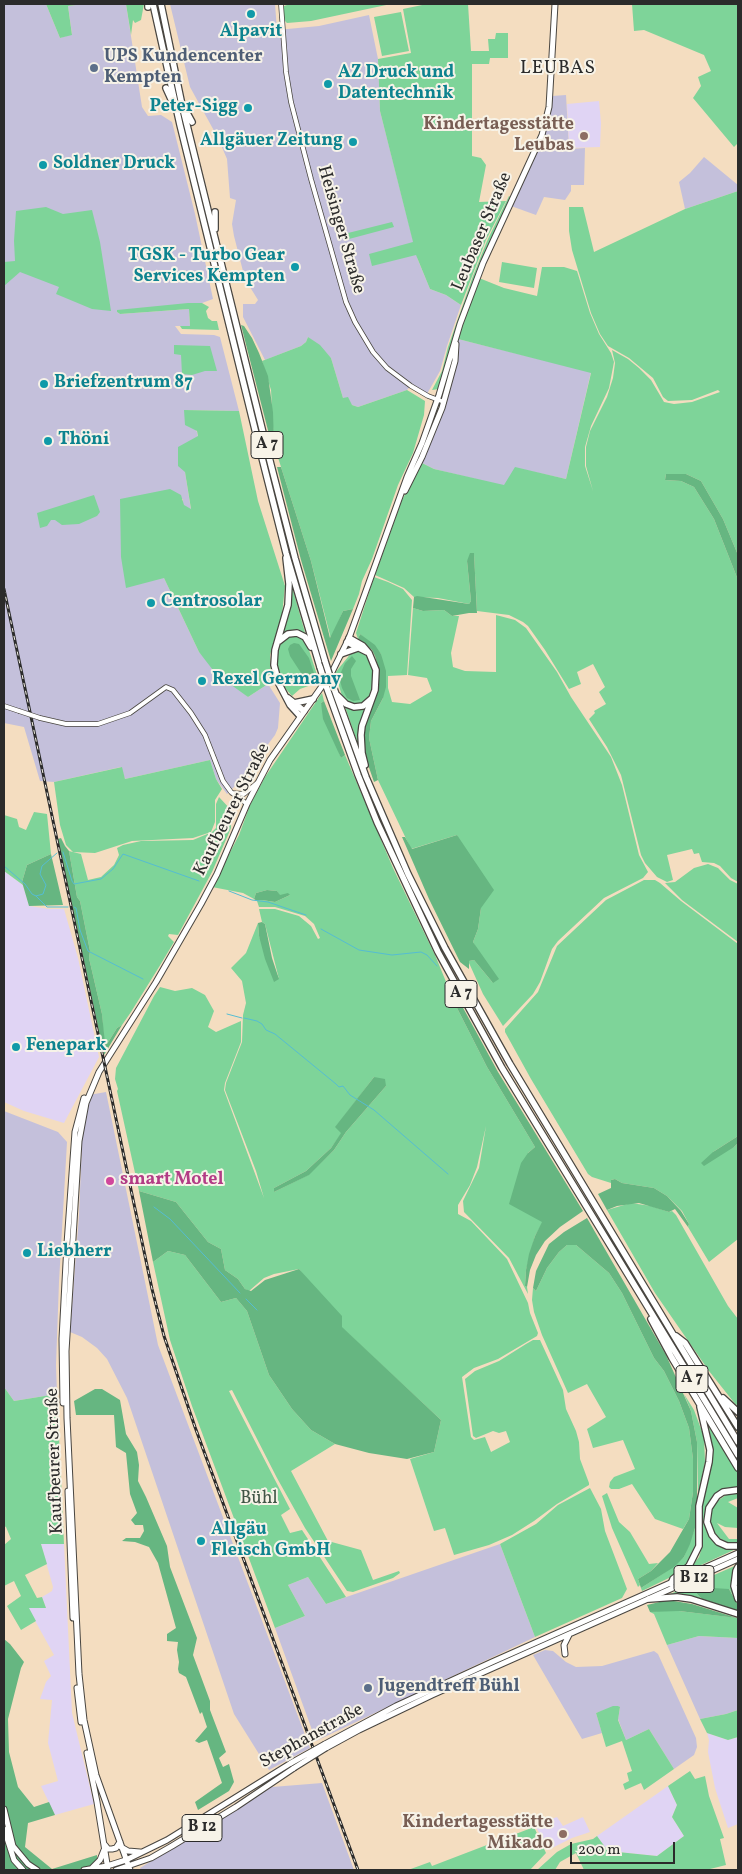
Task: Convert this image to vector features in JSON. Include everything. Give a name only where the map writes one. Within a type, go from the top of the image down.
[{"type":"highway","name":"A 7","points":[[161,4],[182,105],[295,558],[325,661],[366,777],[416,891],[475,1003],[738,1442]]},
{"type":"highway","name":"A 7","points":[[150,5],[286,553],[330,699],[378,822],[438,952],[502,1068],[738,1455]]},
{"type":"highway","points":[[166,88],[180,125]]},
{"type":"highway","points":[[182,105],[192,122]]},
{"type":"highway","points":[[215,212],[216,241]]},
{"type":"highway","points":[[286,553],[289,584],[288,605],[277,642],[274,658],[275,671],[279,684],[290,705],[302,714]]},
{"type":"highway","points":[[277,642],[288,634],[297,633],[304,637],[314,650]]},
{"type":"highway","points":[[348,640],[358,648],[369,652]]},
{"type":"highway","points":[[348,640],[363,646],[369,652],[374,664],[376,677],[361,735],[366,777]]},
{"type":"highway","points":[[341,654],[358,648]]},
{"type":"highway","points":[[336,694],[346,704],[354,707],[363,706],[372,698]]},
{"type":"highway","points":[[286,696],[302,714]]},
{"type":"highway","points":[[294,703],[313,699]]},
{"type":"highway","points":[[645,1303],[648,1314],[664,1344],[738,1468]]},
{"type":"highway","name":"A 7","points":[[672,1334],[685,1343],[738,1427]]},
{"type":"highway","name":"A 7","points":[[718,1394],[738,1412]]},
{"type":"highway","points":[[671,1584],[673,1579],[689,1566],[699,1546],[699,1506],[710,1450],[700,1406]]},
{"type":"highway","points":[[738,1490],[724,1492],[717,1496],[709,1508],[707,1522],[712,1535],[718,1542],[727,1546],[738,1546]]},
{"type":"highway","points":[[738,1567],[734,1577],[734,1586],[738,1598]]},
{"type":"highway","points":[[649,1599],[677,1597],[691,1599],[738,1614]]},
{"type":"main road","name":"Leubaser Straße","points":[[400,499],[438,400],[455,339],[483,263],[542,135],[550,94],[555,4]]},
{"type":"main road","points":[[400,499],[422,457],[444,402],[455,361],[455,339]]},
{"type":"main road","name":"Kaufbeurer Straße","points":[[107,1868],[79,1710],[62,1365],[66,1262],[75,1132],[82,1104],[91,1082],[182,938],[217,874],[247,804],[270,760],[313,699],[341,654],[348,640],[400,499]]},
{"type":"main road","name":"Kaufbeurer Straße","points":[[99,1072],[86,1103],[79,1141],[66,1340],[67,1418],[82,1711],[96,1775],[129,1868]]},
{"type":"main road","name":"B 12","points":[[671,1584],[738,1553]]},
{"type":"main road","name":"B 12","points":[[649,1599],[738,1559]]},
{"type":"main road","name":"Stephanstraße","points":[[431,1693],[591,1618],[671,1584]]},
{"type":"main road","name":"Stephanstraße","points":[[143,1851],[167,1840],[292,1765],[359,1728],[424,1696],[649,1599]]},
{"type":"main road","points":[[565,1654],[564,1645],[569,1634]]},
{"type":"main road","name":"Stephanstraße","points":[[139,1863],[172,1846],[236,1807],[292,1765]]},
{"type":"main road","points":[[4,1809],[14,1846],[28,1864],[37,1870]]},
{"type":"main road","points":[[4,1829],[14,1860],[23,1870]]},
{"type":"main road","points":[[91,1869],[100,1860],[104,1846],[112,1849],[120,1845],[128,1851],[143,1851]]},
{"type":"main road","name":"B 12","points":[[107,1868],[143,1851]]},
{"type":"main road","points":[[136,1870],[139,1863]]},
{"type":"main road","name":"B 12","points":[[116,1870],[129,1868],[139,1863]]},
{"type":"main road","points":[[84,1870],[107,1868]]},
{"type":"street","name":"Heisinger Straße","points":[[281,4],[286,72],[292,102],[311,182],[346,302],[355,322],[373,352],[387,368],[411,386],[444,402]]},
{"type":"street","points":[[4,706],[56,722],[78,725],[104,723],[130,714],[166,687],[172,690],[191,713],[205,735],[219,774],[231,792],[247,804]]},
{"type":"street","points":[[231,792],[244,794],[258,782]]},
{"type":"shaded area","points":[[4,4],[46,4],[60,38],[72,34],[68,6],[126,4],[142,107],[148,116],[161,115],[172,122],[195,214],[213,299],[202,303],[117,312],[120,314],[189,309],[190,326],[175,326],[181,334],[214,335],[220,337],[239,411],[184,410],[198,437],[185,472],[191,510],[183,505],[183,499],[121,499],[121,557],[164,578],[199,652],[248,697],[268,684],[280,703],[278,728],[275,735],[242,779],[227,794],[216,779],[210,760],[125,779],[121,767],[54,782],[40,781],[24,727],[4,723]]},
{"type":"shaded area","points":[[170,4],[275,4],[277,30],[319,26],[369,15],[378,59],[380,111],[418,260],[430,289],[446,295],[461,305],[440,371],[427,394],[412,384],[407,390],[358,407],[352,405],[343,398],[331,358],[308,337],[301,346],[265,360],[243,317],[243,304],[255,304],[258,300],[245,279],[234,236],[232,224],[236,200],[230,198],[227,159],[218,138],[190,87]]},
{"type":"shaded area","points":[[566,95],[569,149],[585,148],[584,185],[571,185],[571,191],[565,200],[544,197],[536,215],[511,206],[544,136],[552,96]]},
{"type":"shaded area","points":[[599,101],[601,123],[600,147],[569,148],[567,104]]},
{"type":"shaded area","points":[[704,157],[738,185],[738,191],[685,209],[679,182]]},
{"type":"shaded area","points":[[458,339],[591,372],[566,479],[516,468],[504,486],[434,469],[422,463],[445,403]]},
{"type":"shaded area","points":[[4,871],[23,885],[29,906],[64,909],[78,958],[99,1057],[64,1123],[24,1111],[4,1102]]},
{"type":"shaded area","points":[[106,1092],[158,1345],[310,1748],[269,1770],[234,1714],[127,1398],[107,1359],[97,1348],[82,1337],[70,1332],[79,1215],[83,1118],[89,1095]]},
{"type":"shaded area","name":"Liebherr","points":[[4,1111],[58,1132],[67,1142],[59,1282],[56,1365],[57,1394],[14,1401],[4,1387]]},
{"type":"shaded area","points":[[41,1544],[64,1544],[72,1713],[94,1804],[55,1815],[41,1786],[58,1781],[48,1743],[52,1700],[40,1699],[46,1682],[51,1676],[44,1661],[54,1655],[28,1608],[46,1608],[42,1597],[52,1591],[53,1587]]},
{"type":"shaded area","points":[[500,1544],[535,1637],[316,1741],[275,1628],[305,1616],[288,1585],[308,1577],[326,1604]]},
{"type":"shaded area","points":[[699,1636],[738,1638],[738,1710],[700,1719],[667,1645]]},
{"type":"shaded area","points":[[545,1650],[553,1651],[566,1662],[576,1667],[602,1666],[654,1651],[658,1654],[696,1738],[697,1747],[694,1755],[674,1769],[649,1729],[626,1740],[618,1719],[620,1708],[618,1706],[596,1713],[602,1733],[582,1739],[533,1655]]},
{"type":"shaded area","points":[[707,1733],[728,1740],[738,1737],[738,1824],[728,1828],[715,1788],[708,1752],[709,1740]]},
{"type":"shaded area","points":[[322,1783],[354,1870],[141,1870],[140,1868],[272,1787]]},
{"type":"shaded area","points":[[668,1786],[677,1805],[672,1817],[684,1836],[657,1856],[608,1851],[597,1836]]},
{"type":"shaded area","name":"Kindertagesstätte Mikado","points":[[557,1817],[563,1826],[583,1817],[590,1832],[572,1838],[548,1850],[535,1825]]},
{"type":"green space","points":[[46,4],[83,4],[68,6],[72,35],[60,38]]},
{"type":"green space","points":[[126,4],[144,4],[141,20],[135,23],[133,20],[131,35]]},
{"type":"green space","points":[[290,4],[391,4],[311,21],[287,23],[284,20],[284,6]]},
{"type":"green space","points":[[427,4],[468,4],[471,51],[489,51],[488,39],[495,39],[496,33],[508,33],[508,58],[490,58],[489,64],[472,64],[472,156],[481,158],[486,165],[479,202],[506,201],[486,240],[461,305],[446,295],[430,289],[416,255],[372,266],[369,254],[413,242],[380,111],[378,59],[411,53],[403,9]]},
{"type":"green space","points":[[632,4],[738,4],[738,143],[734,147],[693,98],[701,86],[698,77],[711,71],[704,55],[644,30],[634,31]]},
{"type":"green space","points":[[401,12],[409,51],[382,56],[374,17]]},
{"type":"green space","points":[[738,191],[738,555],[723,519],[701,481],[686,474],[666,474],[665,480],[681,481],[694,487],[714,519],[738,580],[738,882],[731,878],[720,866],[714,863],[702,862],[699,853],[694,854],[692,849],[667,855],[673,880],[667,882],[657,877],[641,855],[621,775],[607,747],[589,719],[595,713],[594,711],[606,704],[599,692],[605,687],[593,664],[577,672],[581,684],[569,689],[528,626],[509,615],[477,611],[474,554],[467,561],[471,601],[469,604],[438,598],[414,597],[404,588],[375,575],[402,500],[422,463],[434,469],[504,485],[515,467],[566,479],[591,373],[458,339],[479,278],[504,288],[537,296],[542,267],[564,267],[577,271],[590,313],[599,334],[611,353],[614,362],[609,388],[591,426],[585,447],[585,466],[593,491],[586,466],[586,447],[590,431],[607,397],[613,378],[615,363],[612,350],[628,359],[651,380],[664,402],[674,404],[692,402],[720,392],[718,390],[692,400],[668,401],[663,397],[653,378],[629,358],[608,346],[600,334],[591,313],[572,250],[569,231],[569,207],[583,207],[594,252],[685,209]]},
{"type":"green space","points":[[509,196],[511,197],[481,263],[439,389],[432,390],[442,371],[448,347],[473,276],[487,241]]},
{"type":"green space","points":[[46,207],[63,214],[92,210],[100,242],[111,311],[92,309],[56,294],[59,287],[20,272],[4,286],[4,262],[15,261],[16,211]]},
{"type":"green space","points":[[392,222],[394,227],[349,239],[348,233]]},
{"type":"green space","points":[[502,262],[537,268],[534,288],[499,282]]},
{"type":"green space","points":[[202,303],[209,307],[206,311],[208,318],[212,321],[217,321],[219,330],[182,329],[180,326],[190,326],[189,309],[120,314],[117,312],[117,310]]},
{"type":"green space","points":[[241,325],[244,326],[252,338],[268,376],[273,412],[274,445],[272,446]]},
{"type":"green space","points":[[308,337],[320,345],[331,358],[343,398],[348,397],[352,405],[358,407],[407,390],[425,401],[424,415],[413,453],[398,485],[372,559],[362,581],[359,594],[353,609],[343,611],[331,639],[311,561],[274,445],[271,390],[262,361],[301,346]]},
{"type":"green space","points":[[174,345],[210,346],[217,371],[205,371],[192,375],[182,374],[181,355],[174,354]]},
{"type":"green space","points":[[184,410],[239,411],[258,501],[285,586],[282,615],[270,655],[271,678],[268,684],[248,697],[216,674],[199,652],[164,578],[126,588],[121,557],[120,499],[170,489],[181,495],[184,505],[191,509],[185,472],[178,466],[178,447],[198,436],[197,431],[185,425]]},
{"type":"green space","points":[[277,467],[281,467],[311,561],[330,638],[343,611],[353,609],[331,661],[301,560]]},
{"type":"green space","points":[[666,474],[686,474],[701,481],[723,519],[738,555],[738,580],[714,519],[694,487],[681,481],[665,480]]},
{"type":"green space","points":[[94,495],[100,512],[97,516],[79,524],[62,525],[55,520],[51,520],[47,526],[40,528],[37,513]]},
{"type":"green space","points":[[470,553],[474,553],[477,613],[452,616],[444,610],[423,611],[413,608],[414,597],[417,596],[469,604],[471,601],[467,561]]},
{"type":"green space","points":[[374,577],[403,589],[412,600],[407,675],[388,676],[388,688],[392,702],[410,704],[432,691],[427,678],[408,675],[413,608],[423,611],[444,610],[452,616],[459,616],[451,653],[453,667],[465,671],[496,672],[496,615],[515,620],[526,628],[557,672],[571,697],[611,757],[622,785],[639,855],[648,872],[643,878],[604,898],[558,941],[552,949],[540,982],[533,994],[503,1026],[483,994],[469,963],[469,961],[474,960],[493,983],[473,942],[478,929],[481,908],[457,835],[411,849],[378,780],[369,738],[371,721],[383,698],[381,654],[360,634],[358,639],[356,633]]},
{"type":"green space","points":[[291,583],[306,636],[287,632],[282,635]]},
{"type":"green space","points":[[360,634],[375,645],[381,654],[386,671],[386,687],[383,698],[371,721],[369,738],[378,780],[374,782],[364,753],[363,727],[377,691],[379,670],[372,650],[358,639]]},
{"type":"green space","points":[[297,635],[303,639],[308,647],[318,678],[314,684],[300,689],[292,696],[279,677],[277,654],[279,645],[283,640],[289,636]]},
{"type":"green space","points":[[294,643],[299,644],[309,658],[314,677],[310,679],[303,676],[290,656],[288,649]]},
{"type":"green space","points":[[360,651],[367,655],[372,664],[373,682],[369,698],[358,705],[348,703],[343,699],[335,673],[352,652]]},
{"type":"green space","points":[[352,656],[356,661],[351,669],[351,676],[360,700],[353,701],[347,698],[339,677],[345,663]]},
{"type":"green space","points":[[322,693],[324,701],[321,703],[341,758],[345,755],[393,868],[435,955],[456,1006],[487,1067],[535,1147],[528,1153],[543,1222],[535,1236],[526,1270],[525,1286],[527,1287],[528,1294],[509,1258],[464,1212],[463,1201],[479,1168],[486,1126],[477,1167],[470,1185],[458,1205],[458,1214],[471,1221],[507,1259],[528,1303],[538,1333],[537,1336],[498,1359],[474,1368],[462,1377],[471,1437],[474,1440],[485,1437],[491,1452],[510,1442],[506,1431],[499,1433],[493,1431],[476,1438],[473,1436],[465,1379],[475,1371],[499,1361],[533,1340],[540,1340],[563,1390],[566,1409],[576,1431],[580,1459],[589,1485],[512,1535],[489,1545],[454,1555],[445,1528],[434,1531],[410,1459],[434,1452],[441,1420],[341,1327],[299,1269],[264,1278],[249,1291],[245,1289],[238,1279],[225,1270],[221,1249],[208,1242],[176,1202],[139,1191],[117,1091],[116,1068],[160,987],[175,991],[192,988],[205,995],[214,1011],[208,1027],[216,1032],[241,1021],[241,1042],[224,1090],[264,1198],[256,1171],[225,1090],[242,1042],[243,1015],[246,1003],[242,981],[231,968],[246,953],[258,923],[259,936],[279,979],[265,924],[262,922],[259,909],[275,909],[299,916],[311,926],[318,939],[320,938],[314,924],[305,916],[275,907],[259,907],[257,901],[275,902],[290,895],[279,895],[277,891],[267,890],[256,893],[254,899],[243,893],[212,887],[239,835],[250,805],[265,777]],"holes":[[[374,1077],[386,1086],[346,1132],[334,1150],[308,1175],[274,1192],[274,1188],[306,1171],[331,1148],[342,1133],[336,1127]]]},
{"type":"green space","points":[[324,701],[345,755],[341,758],[323,719],[321,703]]},
{"type":"green space","points":[[344,704],[367,705],[360,724],[358,744]]},
{"type":"green space","points":[[210,760],[216,779],[222,789],[215,800],[215,822],[211,832],[193,838],[132,841],[95,853],[73,852],[66,845],[60,825],[54,782],[122,767],[125,779]]},
{"type":"green space","points":[[219,797],[231,810],[231,828],[212,872],[178,935],[169,934],[168,936],[174,942],[131,1012],[122,1025],[117,1028],[107,1044],[104,1043],[102,1014],[89,958],[90,951],[80,901],[77,897],[69,851],[81,854],[88,880],[101,877],[114,865],[119,855],[117,848],[123,845],[141,841],[193,840],[212,832],[216,828],[216,804]]},
{"type":"green space","points":[[34,812],[47,814],[51,854],[27,865],[22,882],[23,885],[4,871],[4,815],[17,819],[19,827],[26,830]]},
{"type":"green space","points":[[457,835],[494,890],[481,908],[478,929],[473,942],[499,979],[493,983],[474,960],[469,961],[469,969],[460,962],[429,899],[402,837],[405,837],[412,849]]},
{"type":"green space","points":[[61,838],[69,851],[77,897],[80,901],[90,951],[89,958],[102,1014],[105,1043],[107,1044],[117,1028],[122,1025],[104,1055],[58,839]]},
{"type":"green space","points":[[51,854],[63,905],[29,906],[22,882],[27,865]]},
{"type":"green space","points":[[708,864],[718,868],[730,880],[738,884],[738,942],[682,900],[665,883],[675,882],[694,868]]},
{"type":"green space","points":[[644,880],[655,880],[660,883],[738,944],[738,1136],[713,1152],[734,1147],[738,1143],[738,1239],[709,1262],[688,1227],[689,1224],[682,1211],[667,1196],[654,1188],[622,1183],[615,1179],[611,1180],[611,1183],[588,1174],[505,1032],[505,1029],[538,992],[557,946],[606,900]]},
{"type":"green space","points":[[267,890],[277,891],[280,895],[288,893],[290,895],[275,902],[257,901],[254,899],[256,893]]},
{"type":"green space","points":[[262,922],[265,924],[272,958],[279,979],[274,982],[259,936],[258,923]]},
{"type":"green space","points":[[461,1004],[498,1072],[583,1211],[560,1227],[545,1241],[536,1255],[530,1270],[527,1287],[525,1286],[529,1254],[542,1222],[509,1204],[521,1163],[535,1147],[487,1067],[456,1006]]},
{"type":"green space","points":[[374,1077],[385,1079],[386,1086],[346,1132],[334,1150],[309,1175],[274,1192],[274,1188],[306,1171],[331,1148],[341,1133],[335,1127]]},
{"type":"green space","points":[[738,1136],[738,1143],[734,1147],[704,1166],[701,1163],[713,1152]]},
{"type":"green space","points":[[615,1179],[622,1183],[654,1188],[667,1196],[681,1211],[689,1224],[688,1227],[675,1209],[669,1212],[639,1203],[617,1206],[607,1210],[598,1194],[611,1188],[611,1180]]},
{"type":"green space","points":[[139,1191],[176,1202],[208,1242],[221,1249],[225,1270],[238,1279],[245,1289],[251,1291],[265,1280],[299,1269],[342,1316],[342,1327],[441,1420],[434,1452],[407,1459],[369,1453],[335,1444],[311,1430],[292,1409],[269,1375],[247,1311],[236,1298],[221,1302],[185,1255],[168,1251],[153,1262]]},
{"type":"green space","points":[[631,1203],[651,1206],[669,1212],[672,1211],[676,1215],[728,1306],[738,1319],[738,1404],[736,1405],[709,1371],[655,1293],[607,1210]]},
{"type":"green space","points":[[587,1218],[666,1355],[691,1411],[697,1442],[697,1514],[690,1544],[684,1557],[674,1567],[641,1588],[638,1579],[651,1571],[670,1552],[689,1519],[693,1492],[693,1459],[689,1428],[679,1401],[664,1371],[654,1358],[622,1293],[609,1273],[576,1245],[567,1245],[547,1268],[536,1291],[533,1288],[536,1271],[549,1244]]},
{"type":"green space","points":[[567,1245],[576,1245],[609,1273],[622,1293],[654,1358],[664,1371],[679,1401],[689,1428],[693,1459],[693,1492],[689,1519],[683,1529],[655,1519],[632,1484],[619,1489],[611,1489],[609,1487],[614,1477],[635,1469],[623,1440],[593,1448],[587,1429],[606,1417],[587,1384],[568,1393],[542,1335],[534,1312],[533,1288],[536,1291],[547,1268]]},
{"type":"green space","name":"Bühl","points":[[168,1251],[185,1255],[221,1302],[236,1298],[247,1311],[269,1375],[292,1409],[311,1430],[335,1444],[291,1471],[328,1541],[361,1550],[373,1580],[399,1571],[400,1573],[393,1578],[353,1592],[347,1591],[305,1528],[232,1390],[229,1391],[290,1509],[281,1515],[290,1533],[302,1530],[346,1597],[326,1604],[308,1577],[288,1585],[305,1616],[275,1628],[192,1406],[170,1340],[153,1262]]},
{"type":"green space","points":[[4,1387],[14,1401],[57,1394],[64,1544],[41,1544],[47,1564],[25,1575],[37,1598],[42,1597],[46,1608],[29,1608],[36,1621],[21,1630],[7,1606],[21,1596],[14,1581],[4,1586],[4,1545],[11,1539],[4,1526]]},
{"type":"green space","points":[[95,1389],[102,1389],[120,1400],[126,1434],[137,1452],[139,1465],[138,1481],[167,1546],[170,1567],[197,1638],[193,1655],[210,1701],[210,1710],[226,1752],[219,1758],[223,1767],[229,1764],[234,1782],[229,1791],[198,1810],[195,1802],[222,1783],[207,1740],[199,1743],[195,1741],[207,1727],[186,1677],[179,1673],[178,1642],[167,1641],[167,1634],[176,1628],[158,1563],[149,1547],[135,1542],[122,1541],[126,1538],[140,1538],[144,1531],[143,1525],[135,1525],[131,1520],[137,1513],[130,1494],[126,1453],[116,1447],[114,1415],[76,1415],[74,1401]]},
{"type":"green space","points":[[684,1394],[694,1410],[704,1437],[705,1462],[698,1496],[697,1442],[691,1411]]},
{"type":"green space","points":[[709,1427],[738,1473],[738,1487],[726,1488],[712,1497],[707,1505],[705,1524],[726,1548],[736,1549],[688,1571],[699,1557],[702,1547],[702,1506],[712,1462]]},
{"type":"green space","points":[[590,1488],[601,1509],[605,1531],[627,1589],[622,1598],[535,1637],[500,1544],[536,1524],[558,1505]]},
{"type":"green space","points":[[607,1493],[619,1522],[630,1532],[649,1564],[658,1563],[651,1571],[638,1579],[640,1585],[638,1587],[612,1528],[602,1496]]},
{"type":"green space","points":[[738,1493],[738,1498],[728,1502],[738,1508],[738,1528],[725,1527],[717,1523],[729,1539],[738,1539],[738,1543],[727,1542],[719,1538],[710,1524],[712,1508],[716,1502],[726,1495]]},
{"type":"green space","points":[[697,1514],[698,1531],[695,1545],[692,1555],[686,1564],[673,1576],[642,1591],[641,1588],[684,1557],[695,1528]]},
{"type":"green space","points":[[737,1565],[732,1577],[734,1597],[729,1589],[710,1590],[697,1594],[702,1599],[692,1596],[668,1595]]},
{"type":"green space","points":[[713,1588],[729,1589],[738,1605],[738,1611],[702,1599],[697,1594],[697,1590],[710,1590]]},
{"type":"green space","points":[[668,1600],[692,1604],[737,1618],[679,1611],[650,1612],[647,1605]]},
{"type":"green space","points":[[679,1611],[738,1618],[738,1638],[699,1636],[667,1645],[654,1614],[650,1612]]},
{"type":"green space","points":[[4,1639],[24,1662],[8,1719],[9,1752],[18,1787],[34,1807],[49,1802],[55,1815],[28,1823],[25,1847],[52,1869],[97,1855],[97,1870],[4,1870]]},
{"type":"green space","points":[[613,1706],[620,1707],[618,1720],[626,1740],[649,1729],[674,1769],[644,1790],[641,1783],[625,1790],[623,1784],[629,1781],[627,1773],[632,1771],[622,1741],[606,1747],[596,1713]]},
{"type":"green space","points":[[738,1710],[738,1737],[728,1740],[707,1733],[700,1719],[726,1714]]},
{"type":"green space","points":[[690,1771],[695,1779],[705,1776],[709,1796],[724,1838],[720,1839],[726,1865],[706,1870],[584,1870],[576,1853],[560,1862],[555,1870],[537,1870],[557,1852],[571,1844],[593,1839],[597,1836],[608,1851],[657,1856],[684,1836],[672,1817],[677,1805],[668,1786]]},
{"type":"green space","points":[[534,1827],[546,1853],[530,1870],[408,1870],[430,1862],[432,1866]]},
{"type":"waterway","points":[[63,852],[74,884],[101,879],[113,869],[123,854],[199,881]]},
{"type":"waterway","points":[[4,866],[36,896],[43,894],[46,885],[40,874],[42,866],[57,853]]},
{"type":"waterway","points":[[229,891],[252,900],[268,902],[306,915]]},
{"type":"waterway","points":[[36,896],[47,907],[68,907]]},
{"type":"waterway","points":[[74,907],[76,908],[80,930],[88,951],[143,979]]},
{"type":"waterway","points":[[321,929],[359,950],[392,955],[421,952],[427,955],[437,966]]},
{"type":"waterway","points":[[227,1014],[242,1018]]},
{"type":"waterway","points":[[244,1018],[262,1024],[266,1030],[275,1034],[339,1087],[343,1086],[350,1095],[374,1110],[448,1174]]},
{"type":"waterway","points":[[154,1207],[170,1219],[240,1293]]},
{"type":"waterway","points":[[246,1299],[257,1310]]},
{"type":"railway","points":[[4,589],[152,1289],[164,1336],[195,1427],[358,1870]]},
{"type":"place","name":"Alpavit","points":[[251,14]]},
{"type":"place","name":"UPS Kundencenter Kempten","points":[[94,68]]},
{"type":"place","name":"AZ Druck und Datentechnik","points":[[328,84]]},
{"type":"place","name":"Peter-Sigg","points":[[248,108]]},
{"type":"place","name":"Kindertagesstätte Leubas","points":[[584,136]]},
{"type":"place","name":"Allgäuer Zeitung","points":[[353,142]]},
{"type":"place","name":"Soldner Druck","points":[[43,165]]},
{"type":"place","name":"TGSK - Turbo Gear Services Kempten","points":[[295,267]]},
{"type":"place","name":"Briefzentrum 87","points":[[44,384]]},
{"type":"place","name":"Thöni","points":[[48,441]]},
{"type":"place","name":"Centrosolar","points":[[151,603]]},
{"type":"place","name":"Rexel Germany","points":[[202,681]]},
{"type":"place","name":"Fenepark","points":[[16,1047]]},
{"type":"place","name":"smart Motel","points":[[110,1181]]},
{"type":"place","name":"Liebherr","points":[[27,1253]]},
{"type":"place","name":"Allgäu Fleisch GmbH","points":[[201,1541]]},
{"type":"place","name":"Jugendtreff Bühl","points":[[368,1688]]},
{"type":"place","name":"Kindertagesstätte Mikado","points":[[563,1834]]},
{"type":"district","name":"LEUBAS","points":[[558,70]]}]
